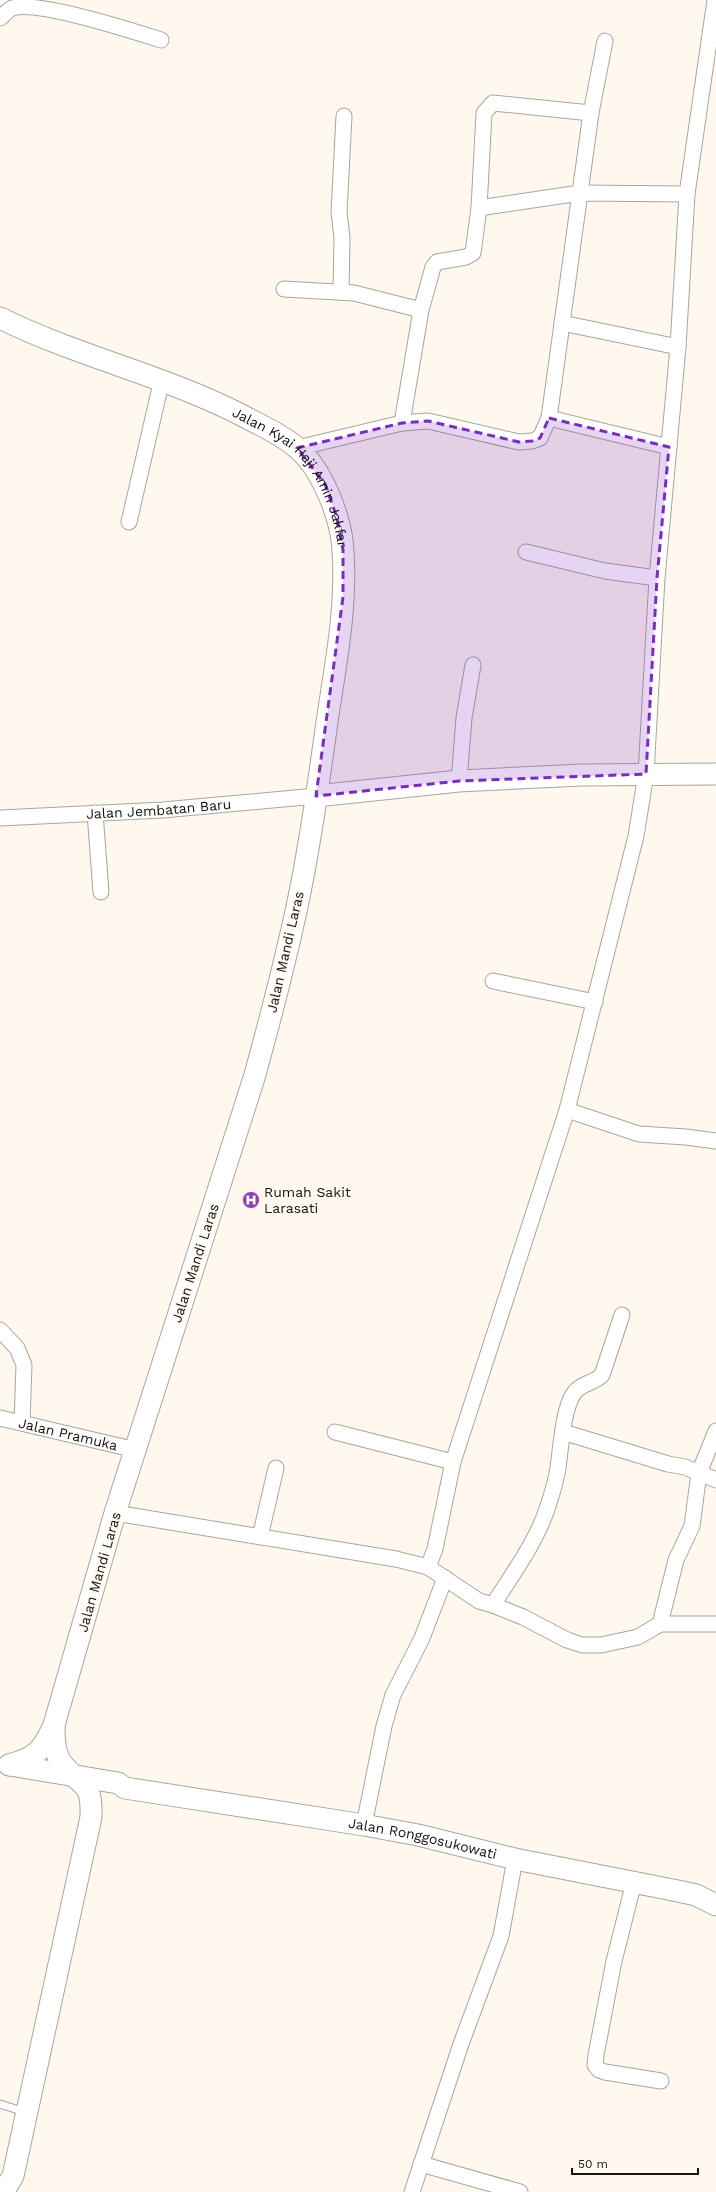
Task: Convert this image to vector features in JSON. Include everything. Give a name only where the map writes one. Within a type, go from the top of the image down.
[{"type":"main road","name":"Jalan Kyai Haji Amin Jakfar","points":[[0,318],[24,330],[162,379],[220,403],[272,431],[297,448],[325,484],[337,518],[344,550],[342,604],[333,681],[316,796]]},
{"type":"main road","points":[[316,796],[459,781],[646,774],[716,774]]},
{"type":"main road","name":"Jalan Mandi Laras","points":[[54,1725],[115,1514],[267,1030],[296,914],[316,796]]},
{"type":"main road","points":[[4,1764],[28,1760],[38,1752],[47,1741],[54,1725]]},
{"type":"main road","points":[[0,2192],[5,2189],[13,2176],[91,1817],[89,1792],[84,1783],[64,1766],[57,1755],[54,1739],[54,1725]]},
{"type":"main road","name":"Jalan Ronggosukowati","points":[[4,1764],[118,1783],[125,1788],[364,1825],[418,1835],[515,1860],[684,1892],[716,1905]]},
{"type":"main road","points":[[91,1817],[106,1795],[125,1788]]},
{"type":"street","points":[[428,1567],[435,1549],[453,1462],[567,1110],[636,836],[646,774],[657,578],[678,347],[687,194],[715,0]]},
{"type":"street","points":[[0,18],[12,8],[27,6],[48,8],[161,40]]},
{"type":"street","points":[[297,448],[402,424],[428,421],[443,422],[519,442],[532,441],[540,438],[549,418],[591,113],[605,41]]},
{"type":"street","points":[[402,424],[421,310],[437,262],[466,257],[473,253],[479,208],[484,113],[488,106],[493,103],[591,113]]},
{"type":"street","points":[[341,292],[342,254],[339,212],[344,116]]},
{"type":"street","points":[[479,208],[580,193],[687,194]]},
{"type":"street","points":[[284,289],[354,293],[421,310]]},
{"type":"street","points":[[562,323],[678,347]]},
{"type":"street","points":[[129,522],[162,379]]},
{"type":"street","points":[[549,418],[669,447]]},
{"type":"street","points":[[526,552],[605,572],[657,578]]},
{"type":"street","points":[[459,781],[464,718],[473,665]]},
{"type":"street","name":"Jalan Jembatan Baru","points":[[0,818],[198,807],[316,796]]},
{"type":"street","points":[[95,813],[101,892]]},
{"type":"street","points":[[494,981],[595,1002]]},
{"type":"street","points":[[567,1110],[639,1134],[686,1137],[716,1141]]},
{"type":"street","points":[[493,1605],[520,1562],[545,1516],[557,1475],[563,1432],[570,1400],[581,1386],[595,1382],[602,1376],[622,1314]]},
{"type":"street","points":[[0,1330],[17,1348],[24,1365],[22,1423]]},
{"type":"street","name":"Jalan Pramuka","points":[[0,1418],[136,1450]]},
{"type":"street","points":[[660,1624],[676,1560],[692,1526],[699,1473],[716,1431]]},
{"type":"street","points":[[335,1432],[453,1462]]},
{"type":"street","points":[[563,1432],[668,1464],[685,1467],[716,1480]]},
{"type":"street","points":[[260,1537],[276,1468]]},
{"type":"street","points":[[115,1514],[396,1559],[428,1567],[479,1602],[493,1605],[523,1617],[567,1640],[582,1645],[601,1645],[638,1636],[660,1624],[716,1624]]},
{"type":"street","points":[[364,1825],[384,1726],[393,1695],[422,1638],[445,1578]]},
{"type":"street","points":[[412,2192],[461,2044],[501,1936],[515,1860]]},
{"type":"street","points":[[634,1882],[614,1962],[595,2065],[599,2070],[605,2072],[661,2081]]},
{"type":"street","points":[[421,2164],[520,2192]]},
{"type":"lane","points":[[0,2104],[27,2112]]},
{"type":"highlighted area","points":[[549,418],[669,447],[657,578],[646,774],[459,781],[316,796],[343,597],[343,550],[337,518],[325,484],[297,448],[402,423],[428,421],[519,442],[532,441],[540,438]]},
{"type":"place","name":"Rumah Sakit Larasati","points":[[251,1200]]}]
